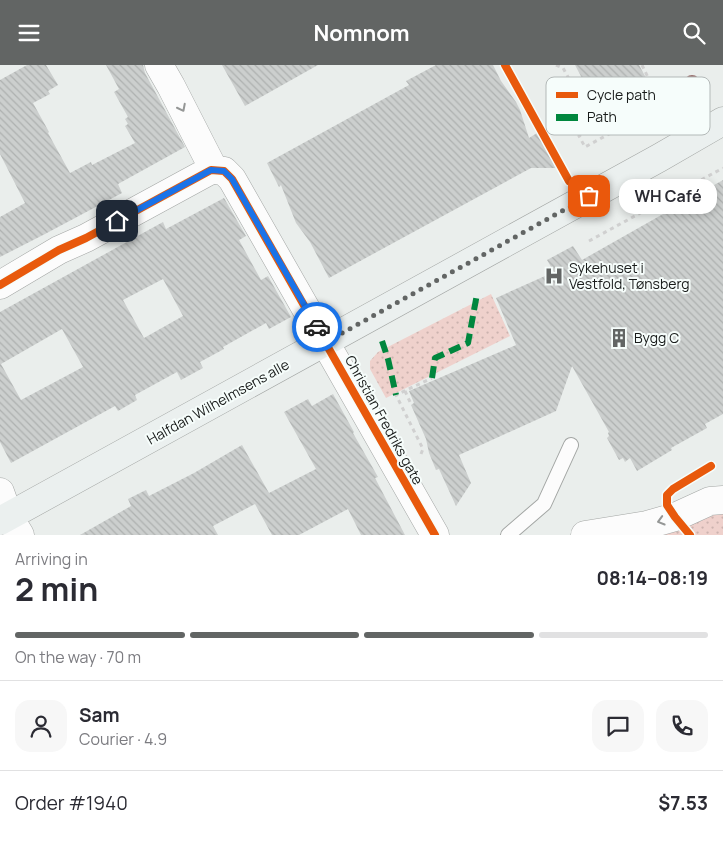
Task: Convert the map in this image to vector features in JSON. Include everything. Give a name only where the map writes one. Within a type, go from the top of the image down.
[{"type":"main road","name":"Halfdan Wilhelmsens alle","points":[[710,128],[723,121]]},
{"type":"main road","name":"Halfdan Wilhelmsens alle","points":[[7,516],[326,342],[698,135]]},
{"type":"street","points":[[0,285],[59,250],[86,238],[214,170],[159,65]]},
{"type":"street","name":"Christian Fredriks gate","points":[[214,170],[224,171],[232,179],[435,535]]},
{"type":"street","points":[[585,535],[647,525],[676,517],[710,501],[723,501]]},
{"type":"lane","points":[[508,535],[544,504],[571,445]]},
{"type":"path","points":[[556,65],[563,68],[568,77]]},
{"type":"path","points":[[642,65],[647,77]]},
{"type":"path","points":[[582,135],[580,136],[585,147],[606,135]]},
{"type":"path","points":[[589,241],[723,167]]},
{"type":"path","points":[[421,458],[423,449],[396,395],[432,378]]},
{"type":"path","points":[[405,391],[411,405]]},
{"type":"shaded area","points":[[491,294],[510,336],[386,398],[370,369],[370,361],[378,352]]},
{"type":"shaded area","points":[[723,513],[723,535],[646,535],[706,515]]},
{"type":"building","points":[[27,65],[46,65],[58,85],[48,91],[50,94],[33,103],[70,173],[91,162],[92,165],[135,143],[125,126],[128,124],[125,119],[128,117],[114,92],[119,89],[106,65],[143,65],[145,73],[185,147],[118,184],[122,193],[0,257],[0,217],[25,203],[0,154],[0,80]]},
{"type":"building","points":[[222,65],[318,65],[245,106]]},
{"type":"building","points":[[436,65],[493,65],[520,110],[529,138],[537,133],[556,168],[531,168],[329,278],[310,242],[296,223],[281,185],[279,187],[267,163],[409,85],[406,81]]},
{"type":"building","points":[[575,65],[639,65],[646,77],[581,77]]},
{"type":"building","name":"Bygg C","points":[[723,180],[723,414],[705,424],[707,428],[671,448],[672,450],[637,471],[630,458],[625,462],[623,458],[619,460],[607,438],[609,432],[572,366],[556,411],[459,455],[471,483],[456,506],[439,469],[436,470],[429,453],[426,439],[411,405],[414,403],[409,391],[516,345],[496,298],[554,272],[547,260],[573,246],[582,260]]},
{"type":"building","points":[[224,198],[246,236],[239,240],[261,280],[268,276],[291,317],[269,329],[266,323],[200,362],[203,368],[181,380],[177,372],[135,395],[137,400],[118,411],[115,406],[11,463],[0,442],[0,312],[163,222],[166,229]],"holes":[[[163,279],[183,316],[144,338],[123,300]],[[62,329],[83,367],[21,400],[1,364]]]},
{"type":"building","points":[[333,394],[378,477],[375,478],[405,535],[361,535],[348,509],[299,535],[272,535],[255,504],[213,526],[218,535],[80,535],[131,506],[128,499],[146,490],[149,496],[242,445],[269,493],[316,469],[284,412],[308,399],[312,406]]},
{"type":"marked path","points":[[432,378],[435,358],[468,343],[477,294]]},
{"type":"marked path","points":[[382,341],[396,395]]},
{"type":"cycle path","points":[[505,65],[569,181]]},
{"type":"cycle path","points":[[0,285],[59,250],[86,238],[211,170],[224,171],[232,179],[435,535]]},
{"type":"cycle path","points":[[690,535],[667,505],[667,495],[673,489],[711,466]]},
{"type":"way so far","points":[[317,327],[326,342],[589,196]]},
{"type":"place","name":"WH Café","points":[[589,196]]},
{"type":"place","name":"Sykehuset i Vestfold, Tønsberg","points":[[554,276]]},
{"type":"place","name":"Bygg C","points":[[619,338]]},
{"type":"route","points":[[117,221],[211,170],[224,171],[232,179],[317,327]]}]
